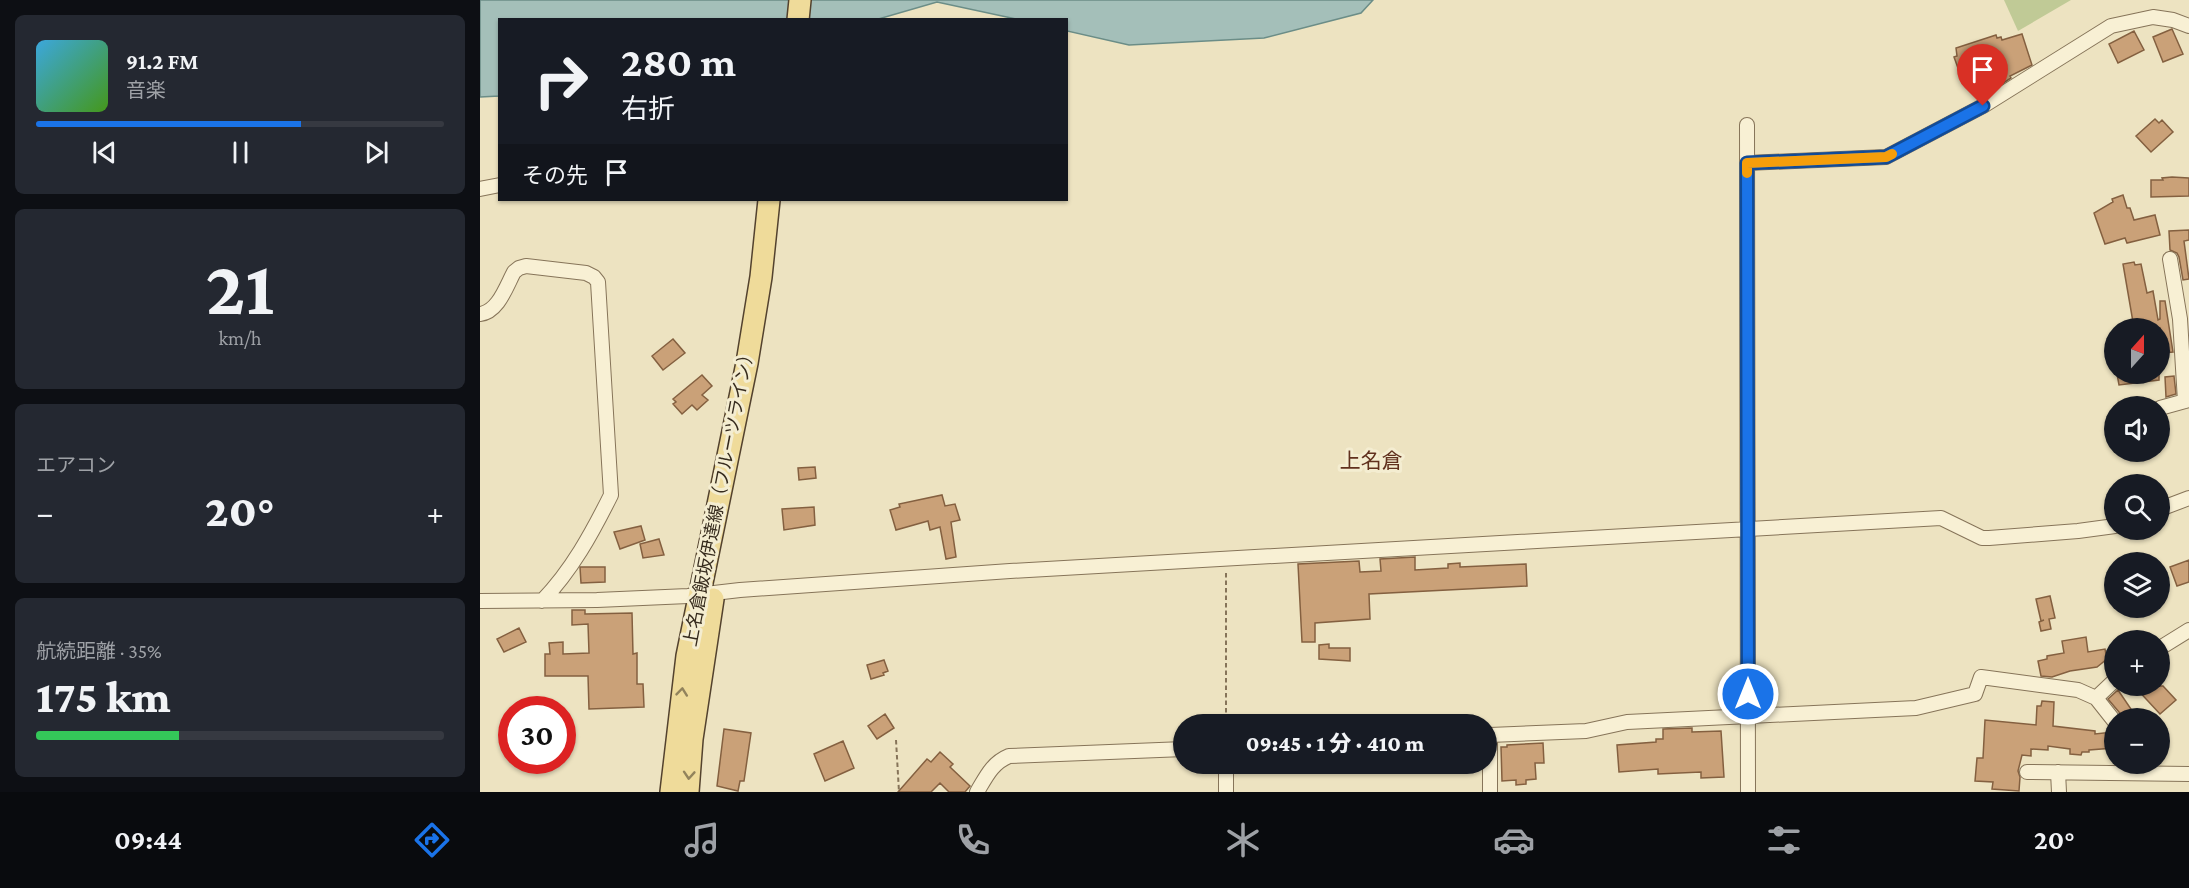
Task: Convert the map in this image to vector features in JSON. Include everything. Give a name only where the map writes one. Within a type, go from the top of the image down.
[{"type":"main road","points":[[784,18],[786,0]]},
{"type":"main road","points":[[798,18],[800,0]]},
{"type":"main road","name":"上名倉飯坂伊達線（フルーツライン）","points":[[688,792],[707,595],[761,277],[769,201]]},
{"type":"main road","name":"上名倉飯坂伊達線（フルーツライン）","points":[[671,792],[687,656],[707,595],[757,375],[771,287],[781,201]]},
{"type":"street","points":[[1747,163],[1886,157],[1983,106],[2111,27],[2153,17],[2173,20],[2189,26]]},
{"type":"street","points":[[1747,125],[1748,792]]},
{"type":"street","points":[[480,189],[498,185]]},
{"type":"street","points":[[2170,259],[2180,319],[2187,400],[2170,405]]},
{"type":"street","points":[[480,314],[488,313],[494,308],[514,272],[526,266],[586,273],[598,282],[611,495],[599,520],[571,566],[542,601]]},
{"type":"street","points":[[2170,505],[2189,498]]},
{"type":"street","points":[[480,601],[707,595],[769,588],[1010,571],[1941,518],[1989,538],[2104,527]]},
{"type":"street","points":[[2170,642],[2189,630]]},
{"type":"street","points":[[1490,792],[1490,735],[1586,731],[1628,722],[1916,708],[1975,694],[1981,677],[2078,690],[2096,698],[2104,708]]},
{"type":"street","points":[[2096,698],[2104,690]]},
{"type":"street","points":[[977,792],[992,767],[999,760],[1009,756],[1173,749]]},
{"type":"street","points":[[2027,772],[2104,770]]},
{"type":"street","points":[[2170,771],[2189,774]]},
{"type":"street","points":[[2058,772],[2059,792]]},
{"type":"street","points":[[1226,774],[1226,792]]},
{"type":"path","points":[[1226,558],[1226,714]]},
{"type":"path","points":[[896,740],[899,792]]},
{"type":"green space","points":[[2004,0],[2071,0],[2018,31]]},
{"type":"water","points":[[480,0],[1373,0],[1361,13],[1264,38],[1129,45],[1068,31],[1068,18],[1011,18],[937,2],[882,18],[498,18],[498,96],[480,97]]},
{"type":"building","points":[[2172,29],[2183,54],[2163,62],[2153,37]]},
{"type":"building","points":[[2134,31],[2144,50],[2118,63],[2109,44]]},
{"type":"building","points":[[2022,34],[2032,65],[2010,76],[2011,78],[1994,89],[1987,92],[1973,64],[1958,68],[1954,57],[1957,56],[1956,48],[1996,35],[2002,40]]},
{"type":"building","points":[[2155,119],[2159,123],[2162,120],[2173,132],[2151,152],[2136,136]]},
{"type":"building","points":[[2172,177],[2189,178],[2189,196],[2151,197],[2151,180]]},
{"type":"building","points":[[2123,195],[2134,220],[2155,215],[2160,235],[2127,243],[2125,238],[2105,244],[2094,213],[2113,202],[2112,199]]},
{"type":"building","points":[[2189,230],[2189,240],[2184,241],[2189,279],[2183,280],[2179,257],[2177,253],[2170,250],[2169,231]]},
{"type":"building","points":[[2134,262],[2135,265],[2141,264],[2147,293],[2153,291],[2158,318],[2132,318],[2123,264]]},
{"type":"building","points":[[2160,301],[2165,301],[2168,318],[2160,318]]},
{"type":"building","points":[[2170,333],[2173,352],[2170,352]]},
{"type":"building","points":[[673,339],[685,353],[663,370],[652,356]]},
{"type":"building","points":[[702,375],[712,386],[702,395],[708,400],[697,410],[692,405],[682,414],[673,404],[676,402],[673,399]]},
{"type":"building","points":[[2170,376],[2174,376],[2176,394],[2166,396],[2165,384],[2170,384]]},
{"type":"building","points":[[815,467],[816,478],[799,480],[798,468]]},
{"type":"building","points":[[942,495],[945,506],[955,504],[960,520],[951,522],[956,557],[946,559],[940,527],[930,530],[928,521],[896,530],[890,510],[900,507],[899,504]]},
{"type":"building","points":[[814,507],[815,525],[784,530],[782,509]]},
{"type":"building","points":[[641,526],[645,540],[620,549],[614,532]]},
{"type":"building","points":[[659,539],[664,555],[643,558],[640,544]]},
{"type":"building","points":[[1415,557],[1415,570],[1448,568],[1448,564],[1460,563],[1460,567],[1526,564],[1527,586],[1369,594],[1370,619],[1315,623],[1315,642],[1302,642],[1298,564],[1359,561],[1360,572],[1381,571],[1380,559]]},
{"type":"building","points":[[2189,560],[2189,582],[2177,586],[2170,567]]},
{"type":"building","points":[[580,567],[605,567],[605,582],[581,583]]},
{"type":"building","points":[[2050,596],[2055,618],[2049,619],[2051,629],[2041,631],[2039,622],[2044,620],[2041,621],[2036,599]]},
{"type":"building","points":[[572,610],[585,610],[585,614],[632,613],[633,654],[637,653],[637,684],[643,684],[644,707],[589,709],[588,676],[545,676],[545,654],[550,654],[549,643],[563,642],[563,654],[589,653],[588,624],[572,625]]},
{"type":"building","points":[[519,628],[526,642],[504,652],[497,639]]},
{"type":"building","points":[[2086,637],[2088,652],[2104,649],[2104,661],[2097,667],[2070,671],[2052,677],[2041,676],[2038,661],[2047,659],[2047,656],[2064,653],[2062,641]]},
{"type":"building","points":[[1329,644],[1329,648],[1350,648],[1350,661],[1319,659],[1319,645]]},
{"type":"building","points":[[884,660],[888,671],[883,673],[884,675],[871,679],[867,665]]},
{"type":"building","points":[[2170,694],[2176,700],[2167,708],[2154,708],[2143,696],[2170,696]]},
{"type":"building","points":[[2111,696],[2122,696],[2130,708],[2116,708],[2108,699]]},
{"type":"building","points":[[2042,701],[2054,702],[2053,726],[2095,731],[2095,734],[2104,733],[2104,749],[2089,750],[2089,752],[2082,752],[2081,755],[2070,754],[2070,749],[2048,746],[2048,750],[2031,749],[2031,756],[2022,755],[2018,771],[2019,791],[1992,789],[1993,782],[1975,781],[1977,758],[1983,758],[1985,720],[2036,725],[2037,706],[2041,706]]},
{"type":"building","points":[[885,714],[894,728],[877,739],[868,726]]},
{"type":"building","points":[[1692,728],[1692,732],[1721,731],[1724,777],[1701,778],[1701,772],[1658,774],[1658,769],[1619,772],[1617,745],[1656,742],[1656,739],[1663,739],[1663,729]]},
{"type":"building","points":[[724,729],[751,733],[744,781],[740,781],[738,791],[717,786]]},
{"type":"building","points":[[843,741],[854,768],[825,781],[814,754]]},
{"type":"building","points":[[1543,743],[1544,763],[1535,763],[1536,779],[1526,780],[1526,784],[1516,785],[1516,780],[1502,781],[1501,747]]},
{"type":"building","points":[[940,752],[953,764],[950,767],[970,786],[965,792],[949,792],[940,783],[931,792],[898,792],[927,759],[931,762]]},
{"type":"slow traffic","points":[[1747,173],[1747,163],[1886,157],[1892,154]]},
{"type":"district","name":"上名倉","points":[[1371,461]]},
{"type":"route","points":[[1748,694],[1747,163],[1886,157],[1983,106]]}]
